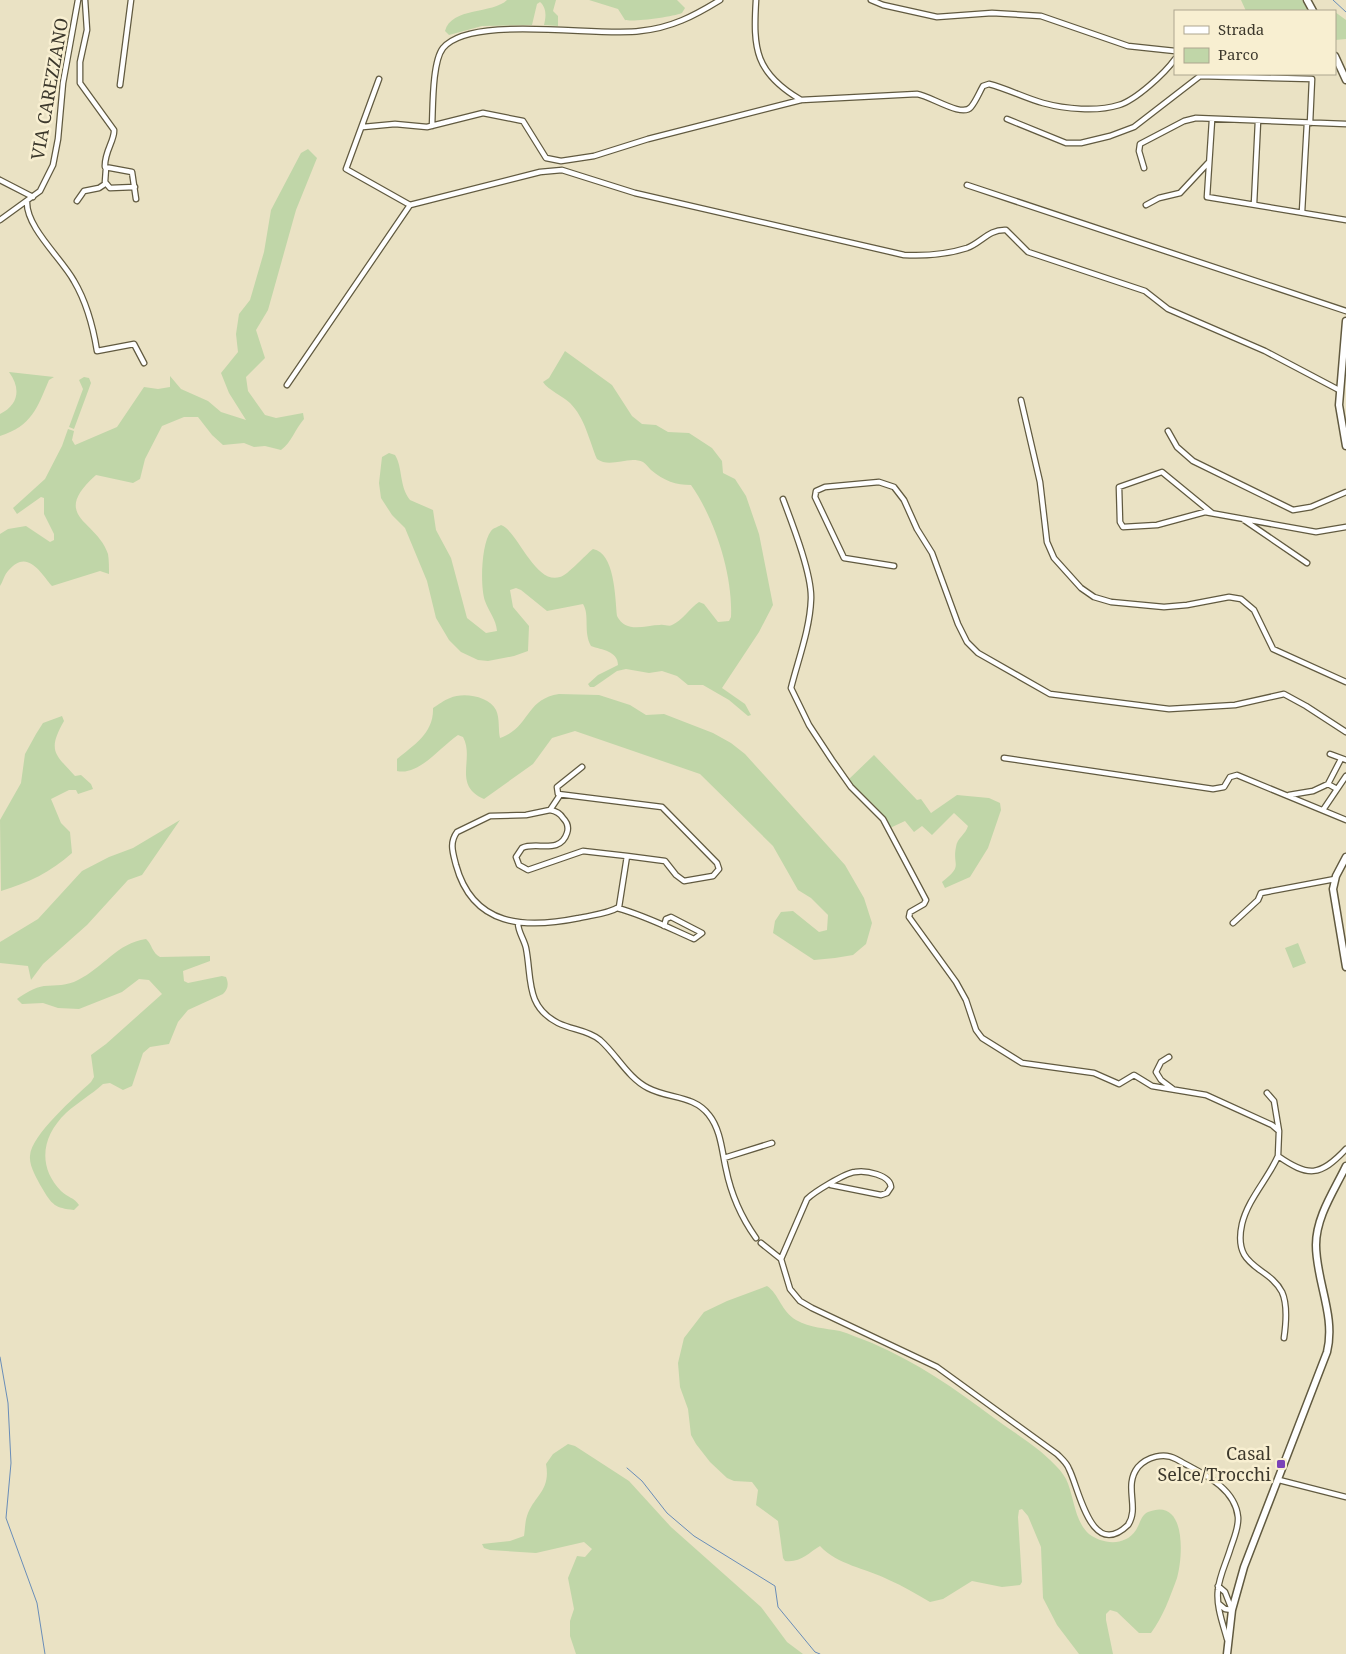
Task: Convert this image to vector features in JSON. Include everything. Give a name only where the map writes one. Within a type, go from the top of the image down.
[{"type":"main road","points":[[1336,58],[1346,80]]},
{"type":"main road","points":[[1346,321],[1340,418],[1346,446]]},
{"type":"main road","points":[[1346,857],[1335,879],[1334,897],[1346,967]]},
{"type":"main road","points":[[1227,1654],[1236,1591],[1328,1348],[1329,1323],[1317,1257],[1316,1240],[1321,1218],[1346,1166]]},
{"type":"street","name":"VIA CAREZZANO","points":[[0,220],[33,197],[45,184],[56,156],[63,83],[78,0]]},
{"type":"street","points":[[86,0],[87,30],[79,80],[83,90],[114,131],[106,151],[105,184]]},
{"type":"street","points":[[120,86],[131,0]]},
{"type":"street","points":[[432,126],[440,55],[445,46],[460,37],[477,32],[503,30],[643,31],[680,22],[720,0]]},
{"type":"street","points":[[756,0],[754,37],[760,63],[783,88],[801,100]]},
{"type":"street","points":[[871,0],[883,5],[937,17],[992,13],[1041,16],[1128,46],[1174,51]]},
{"type":"street","points":[[363,127],[395,124],[432,126],[477,114],[516,118],[529,128],[546,158],[559,161],[594,156],[655,137],[801,100],[917,94],[930,96],[955,109],[964,111],[972,107],[983,86],[989,84],[1053,106],[1111,106],[1122,104],[1135,97],[1174,60]]},
{"type":"street","points":[[1007,119],[1066,143],[1087,142],[1113,135],[1134,126],[1198,77],[1312,78],[1302,212]]},
{"type":"street","points":[[379,79],[363,127],[346,169],[410,205]]},
{"type":"street","points":[[1144,168],[1139,151],[1140,144],[1188,120],[1346,124]]},
{"type":"street","points":[[1212,120],[1207,197],[1346,220]]},
{"type":"street","points":[[1254,204],[1258,121]]},
{"type":"street","points":[[558,170],[559,161]]},
{"type":"street","points":[[1146,205],[1159,198],[1180,192],[1209,162]]},
{"type":"street","points":[[106,168],[130,170],[133,175],[136,199]]},
{"type":"street","points":[[287,385],[410,205],[540,172],[558,170],[632,192],[901,254],[925,255],[963,249],[992,232],[1006,230],[1028,252],[1145,291],[1168,309],[1342,386]]},
{"type":"street","points":[[0,180],[33,197]]},
{"type":"street","points":[[105,184],[110,188],[135,188]]},
{"type":"street","points":[[77,201],[84,190],[99,188],[105,184]]},
{"type":"street","points":[[967,185],[1346,311]]},
{"type":"street","points":[[26,202],[32,222],[62,262],[80,291],[93,327],[97,351],[134,344],[144,363]]},
{"type":"street","points":[[1021,400],[1040,487],[1046,542],[1054,558],[1081,588],[1108,602],[1159,607],[1182,606],[1228,598],[1241,599],[1254,610],[1274,650],[1346,682]]},
{"type":"street","points":[[1168,431],[1177,447],[1193,461],[1293,510],[1308,508],[1346,492]]},
{"type":"street","points":[[1212,513],[1162,472],[1122,484],[1118,488],[1120,522],[1123,527],[1157,525],[1194,514],[1212,513],[1316,532],[1346,527]]},
{"type":"street","points":[[894,566],[844,558],[816,499],[817,490],[881,482],[894,486],[906,502],[919,532],[932,553],[967,642],[978,653],[1050,694],[1166,708],[1238,705],[1284,694],[1346,732]]},
{"type":"street","points":[[784,499],[797,540],[811,598],[807,625],[791,688],[808,726],[851,787],[885,822],[926,900],[924,904],[910,912],[908,917],[956,982],[980,1036],[1023,1063],[1098,1074],[1121,1084],[1134,1075],[1149,1084],[1177,1091],[1206,1095],[1268,1123],[1279,1131]]},
{"type":"street","points":[[1243,519],[1307,563]]},
{"type":"street","points":[[1288,795],[1313,791],[1328,784],[1344,760],[1330,754]]},
{"type":"street","points":[[1004,758],[1213,789],[1224,787],[1231,776],[1237,775],[1346,820]]},
{"type":"street","points":[[560,795],[557,791],[558,787],[582,767]]},
{"type":"street","points":[[1323,810],[1346,776]]},
{"type":"street","points":[[1328,784],[1337,789]]},
{"type":"street","points":[[550,810],[560,795]]},
{"type":"street","points":[[560,795],[663,808],[718,864],[720,869],[714,876],[684,881],[676,875],[664,860],[583,851],[530,869],[523,868],[516,860],[522,848],[528,845],[553,846],[559,844],[566,836],[568,828],[565,820],[558,812],[550,810],[524,815],[490,816],[462,828],[452,841],[458,872],[471,899],[498,917],[518,923],[552,923],[617,908],[694,939],[702,933],[671,917],[666,919],[664,926]]},
{"type":"street","points":[[617,908],[620,905],[627,856]]},
{"type":"street","points":[[1232,923],[1258,901],[1260,893],[1335,879]]},
{"type":"street","points":[[518,923],[518,929],[526,947],[531,992],[543,1012],[561,1024],[586,1032],[598,1039],[645,1086],[661,1093],[687,1099],[702,1108],[715,1124],[734,1199],[756,1238]]},
{"type":"street","points":[[1169,1057],[1161,1062],[1156,1072],[1161,1080],[1177,1091]]},
{"type":"street","points":[[1267,1093],[1274,1101],[1279,1131],[1278,1156],[1245,1215],[1241,1242],[1249,1262],[1277,1286],[1282,1293],[1286,1314],[1284,1338]]},
{"type":"street","points":[[724,1158],[772,1143]]},
{"type":"street","points":[[1278,1156],[1298,1169],[1315,1172],[1328,1167],[1346,1149]]},
{"type":"street","points":[[831,1185],[881,1195],[888,1194],[891,1187],[890,1181],[886,1177],[857,1171],[811,1195],[804,1203],[781,1258],[788,1286],[806,1305],[937,1366],[1057,1454],[1069,1468],[1087,1519],[1099,1531],[1105,1533],[1115,1532],[1129,1523],[1133,1509],[1130,1489],[1132,1478],[1141,1464],[1152,1458],[1163,1455],[1173,1457],[1217,1484],[1231,1498],[1238,1516],[1235,1535],[1218,1586],[1218,1603],[1228,1641]]},
{"type":"street","points":[[761,1243],[781,1258]]},
{"type":"street","points":[[1279,1480],[1346,1497]]},
{"type":"street","points":[[1218,1586],[1225,1592],[1232,1610],[1225,1609],[1218,1603]]},
{"type":"street","points":[[1225,1592],[1236,1591]]},
{"type":"green space","points":[[507,0],[556,0],[553,11],[558,16],[558,26],[544,25],[545,10],[540,2],[537,4],[532,25],[482,26],[449,35],[445,31],[449,23],[455,18],[501,4]]},
{"type":"green space","points":[[589,0],[677,0],[685,8],[682,13],[677,15],[654,19],[625,20],[618,9]]},
{"type":"green space","points":[[1241,0],[1302,0],[1307,10],[1246,10]]},
{"type":"green space","points":[[1336,13],[1346,20],[1346,39],[1336,40]]},
{"type":"green space","points":[[308,149],[317,158],[296,210],[268,310],[256,330],[265,358],[246,377],[248,391],[265,415],[276,418],[303,413],[304,419],[291,439],[281,450],[265,446],[254,447],[244,443],[223,445],[212,435],[198,417],[184,417],[162,426],[145,459],[140,479],[133,483],[96,475],[76,500],[76,509],[80,518],[95,533],[108,554],[109,574],[100,571],[52,586],[33,565],[21,562],[15,564],[5,574],[0,586],[0,534],[8,529],[26,526],[50,542],[54,540],[54,534],[44,514],[44,498],[41,497],[17,514],[13,508],[45,479],[62,446],[68,429],[74,431],[72,440],[75,445],[117,427],[144,387],[158,389],[170,387],[170,376],[181,389],[208,401],[221,412],[246,420],[229,393],[221,373],[238,352],[236,334],[239,314],[250,300],[264,252],[271,210],[301,153]]},
{"type":"green space","points":[[565,351],[612,385],[632,416],[642,424],[656,425],[668,432],[689,433],[712,448],[722,461],[723,473],[735,479],[746,496],[759,534],[773,605],[759,632],[722,688],[745,704],[751,715],[748,716],[729,700],[703,685],[688,685],[677,676],[662,671],[649,673],[626,669],[617,671],[594,687],[590,687],[588,684],[598,675],[618,665],[617,660],[612,654],[591,646],[587,635],[586,613],[583,604],[547,611],[521,590],[516,588],[510,590],[513,607],[529,626],[528,651],[488,661],[478,660],[461,652],[449,640],[436,618],[427,581],[405,528],[392,515],[381,498],[379,483],[382,457],[389,453],[395,455],[404,489],[410,500],[433,510],[436,530],[451,558],[467,618],[486,633],[497,631],[483,595],[483,555],[491,531],[501,525],[514,537],[535,566],[551,577],[560,577],[572,569],[593,549],[600,552],[606,558],[610,567],[617,616],[625,625],[631,627],[671,626],[699,602],[704,604],[718,622],[729,621],[731,617],[731,601],[726,566],[715,531],[700,499],[691,485],[665,480],[643,462],[631,460],[608,463],[597,459],[583,422],[575,409],[567,400],[548,388],[543,382],[549,378]]},
{"type":"green space","points":[[9,372],[54,377],[49,380],[32,415],[19,427],[0,436],[0,414],[11,406],[16,396],[15,384]]},
{"type":"green space","points":[[84,377],[89,378],[91,383],[74,429],[69,427],[83,389],[79,380]]},
{"type":"green space","points":[[559,694],[599,695],[630,705],[646,715],[664,714],[713,733],[731,743],[745,754],[845,865],[864,898],[872,923],[866,944],[853,955],[814,960],[773,933],[775,921],[781,912],[793,911],[819,932],[827,930],[828,915],[811,898],[798,890],[773,846],[700,774],[575,731],[552,738],[533,764],[484,799],[474,793],[466,779],[466,745],[463,737],[458,735],[421,765],[405,771],[397,771],[397,759],[422,738],[427,731],[433,708],[448,699],[455,696],[468,695],[488,701],[493,705],[497,713],[500,738],[517,728],[533,707],[548,697]]},
{"type":"green space","points":[[62,716],[64,721],[55,746],[58,757],[75,776],[81,775],[91,784],[93,789],[78,794],[76,790],[69,790],[51,799],[61,823],[70,832],[72,853],[56,866],[39,876],[1,891],[0,820],[21,783],[25,754],[36,734],[43,723]]},
{"type":"green space","points":[[874,755],[917,800],[921,799],[931,813],[957,795],[989,798],[1000,803],[1001,810],[988,848],[970,877],[945,888],[942,882],[955,868],[957,844],[968,826],[954,813],[932,835],[922,826],[914,832],[905,821],[890,828],[877,808],[848,780]]},
{"type":"green space","points":[[180,820],[142,875],[128,880],[87,925],[43,964],[31,980],[28,966],[0,963],[0,942],[38,919],[82,871],[109,857],[133,848]]},
{"type":"green space","points":[[146,939],[160,957],[210,956],[210,961],[183,971],[184,981],[188,983],[222,976],[226,977],[227,988],[223,994],[188,1010],[178,1022],[169,1044],[150,1047],[143,1053],[132,1086],[123,1090],[110,1083],[103,1084],[66,1113],[58,1122],[52,1131],[46,1151],[48,1172],[61,1191],[79,1205],[74,1210],[58,1207],[45,1194],[32,1168],[30,1156],[32,1147],[55,1116],[91,1082],[94,1077],[91,1055],[162,994],[149,980],[139,979],[122,992],[79,1009],[58,1008],[43,1003],[22,1004],[17,999],[41,987],[74,982],[87,975],[127,945]]},
{"type":"green space","points":[[1298,943],[1306,963],[1293,968],[1285,948]]},
{"type":"green space","points":[[767,1286],[787,1312],[796,1320],[812,1326],[840,1331],[872,1343],[905,1359],[950,1386],[1040,1451],[1064,1475],[1069,1485],[1080,1522],[1084,1529],[1094,1537],[1107,1542],[1120,1541],[1126,1539],[1136,1530],[1144,1515],[1148,1512],[1161,1509],[1170,1513],[1176,1521],[1181,1544],[1179,1569],[1166,1607],[1151,1633],[1139,1633],[1117,1612],[1110,1610],[1106,1614],[1106,1620],[1113,1654],[1079,1654],[1057,1625],[1043,1598],[1041,1547],[1028,1516],[1022,1509],[1019,1510],[1018,1517],[1022,1582],[1020,1585],[1002,1587],[972,1581],[943,1599],[930,1602],[894,1582],[835,1558],[820,1546],[800,1559],[785,1561],[778,1521],[756,1505],[758,1490],[752,1482],[734,1481],[727,1478],[710,1462],[691,1435],[688,1409],[680,1387],[678,1363],[684,1338],[704,1312]]},
{"type":"green space","points":[[568,1444],[575,1446],[629,1481],[671,1527],[761,1607],[787,1642],[803,1654],[576,1654],[570,1636],[570,1621],[574,1609],[568,1578],[577,1556],[585,1557],[592,1549],[584,1542],[536,1553],[490,1550],[484,1548],[482,1544],[510,1541],[524,1536],[527,1516],[546,1481],[546,1464],[553,1454]]},
{"type":"waterway","points":[[1333,0],[1346,12]]},
{"type":"waterway","points":[[0,1357],[8,1403],[11,1463],[6,1518],[37,1603],[45,1654]]},
{"type":"waterway","points":[[627,1468],[642,1481],[667,1513],[694,1536],[775,1586],[778,1607],[815,1652],[820,1654]]},
{"type":"place","name":"Casal Selce/Trocchi","points":[[1281,1464]]}]
